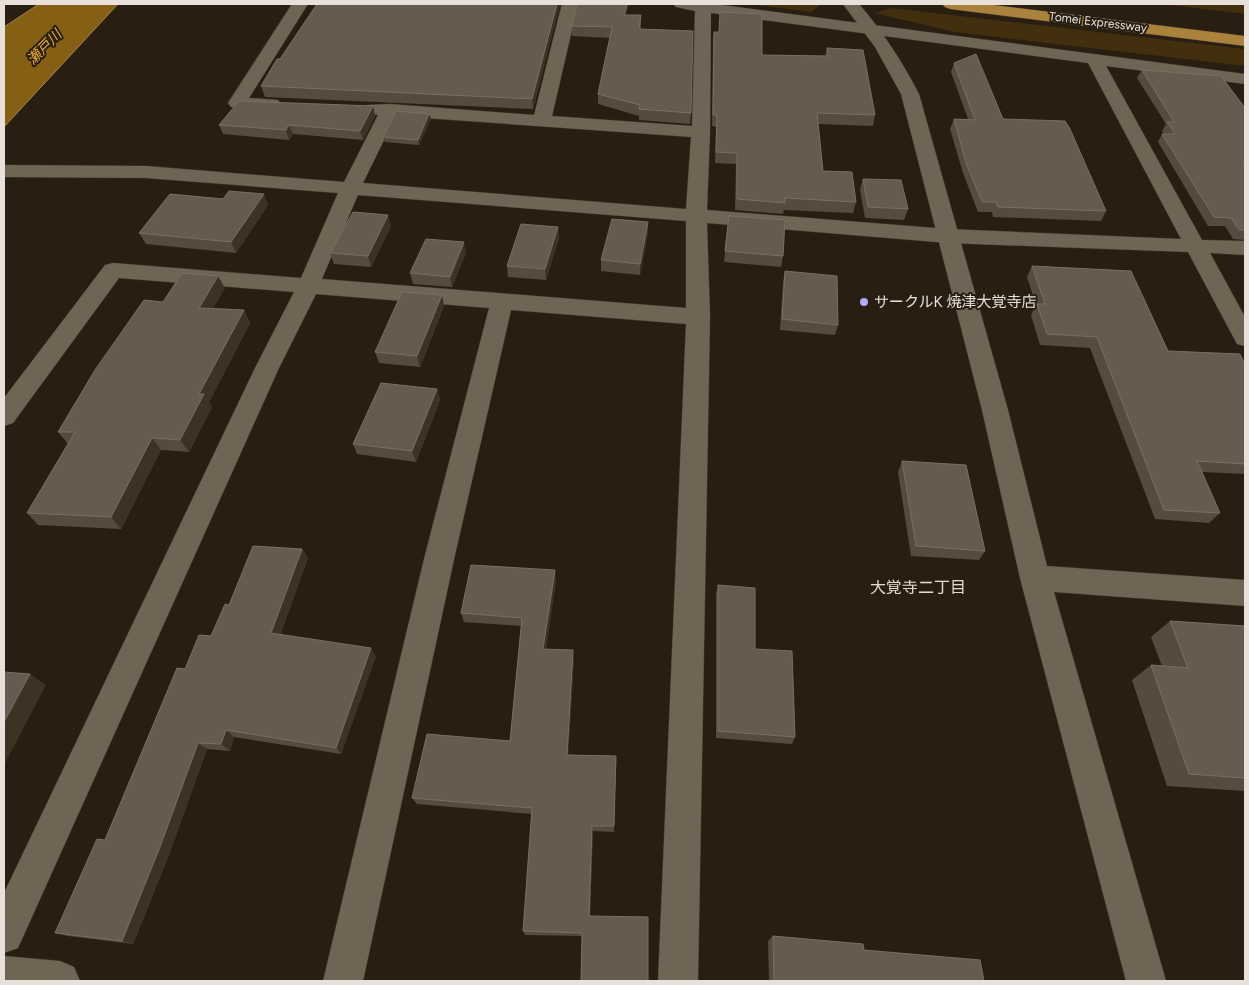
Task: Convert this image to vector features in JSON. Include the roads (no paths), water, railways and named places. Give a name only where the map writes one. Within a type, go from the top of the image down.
[{"type":"highway","name":"Tomei Expressway","points":[[950,4],[1245,41]]},
{"type":"street","points":[[285,105],[237,103],[300,4]]},
{"type":"street","points":[[542,120],[570,4]]},
{"type":"street","points":[[681,4],[1245,79]]},
{"type":"street","points":[[851,4],[874,30],[896,64],[910,94],[995,410],[1035,578],[1146,981]]},
{"type":"street","points":[[678,981],[698,317],[696,215],[703,7]]},
{"type":"street","points":[[1094,59],[1245,338]]},
{"type":"street","points":[[352,108],[390,109],[700,132]]},
{"type":"street","points":[[4,934],[267,368],[309,285],[350,189],[390,109]]},
{"type":"street","points":[[4,171],[146,172],[948,236],[1245,248]]},
{"type":"street","points":[[4,416],[113,270],[698,317]]},
{"type":"street","points":[[343,981],[438,564],[502,301]]},
{"type":"street","points":[[1035,578],[1245,593]]},
{"type":"street","points":[[4,976],[60,981]]},
{"type":"water","name":"瀬戸川","points":[[39,4],[118,4],[4,127],[4,27]]},
{"type":"place","name":"サークルK 焼津大覚寺店","points":[[864,302]]},
{"type":"district","name":"大覚寺二丁目","points":[[918,587]]}]
